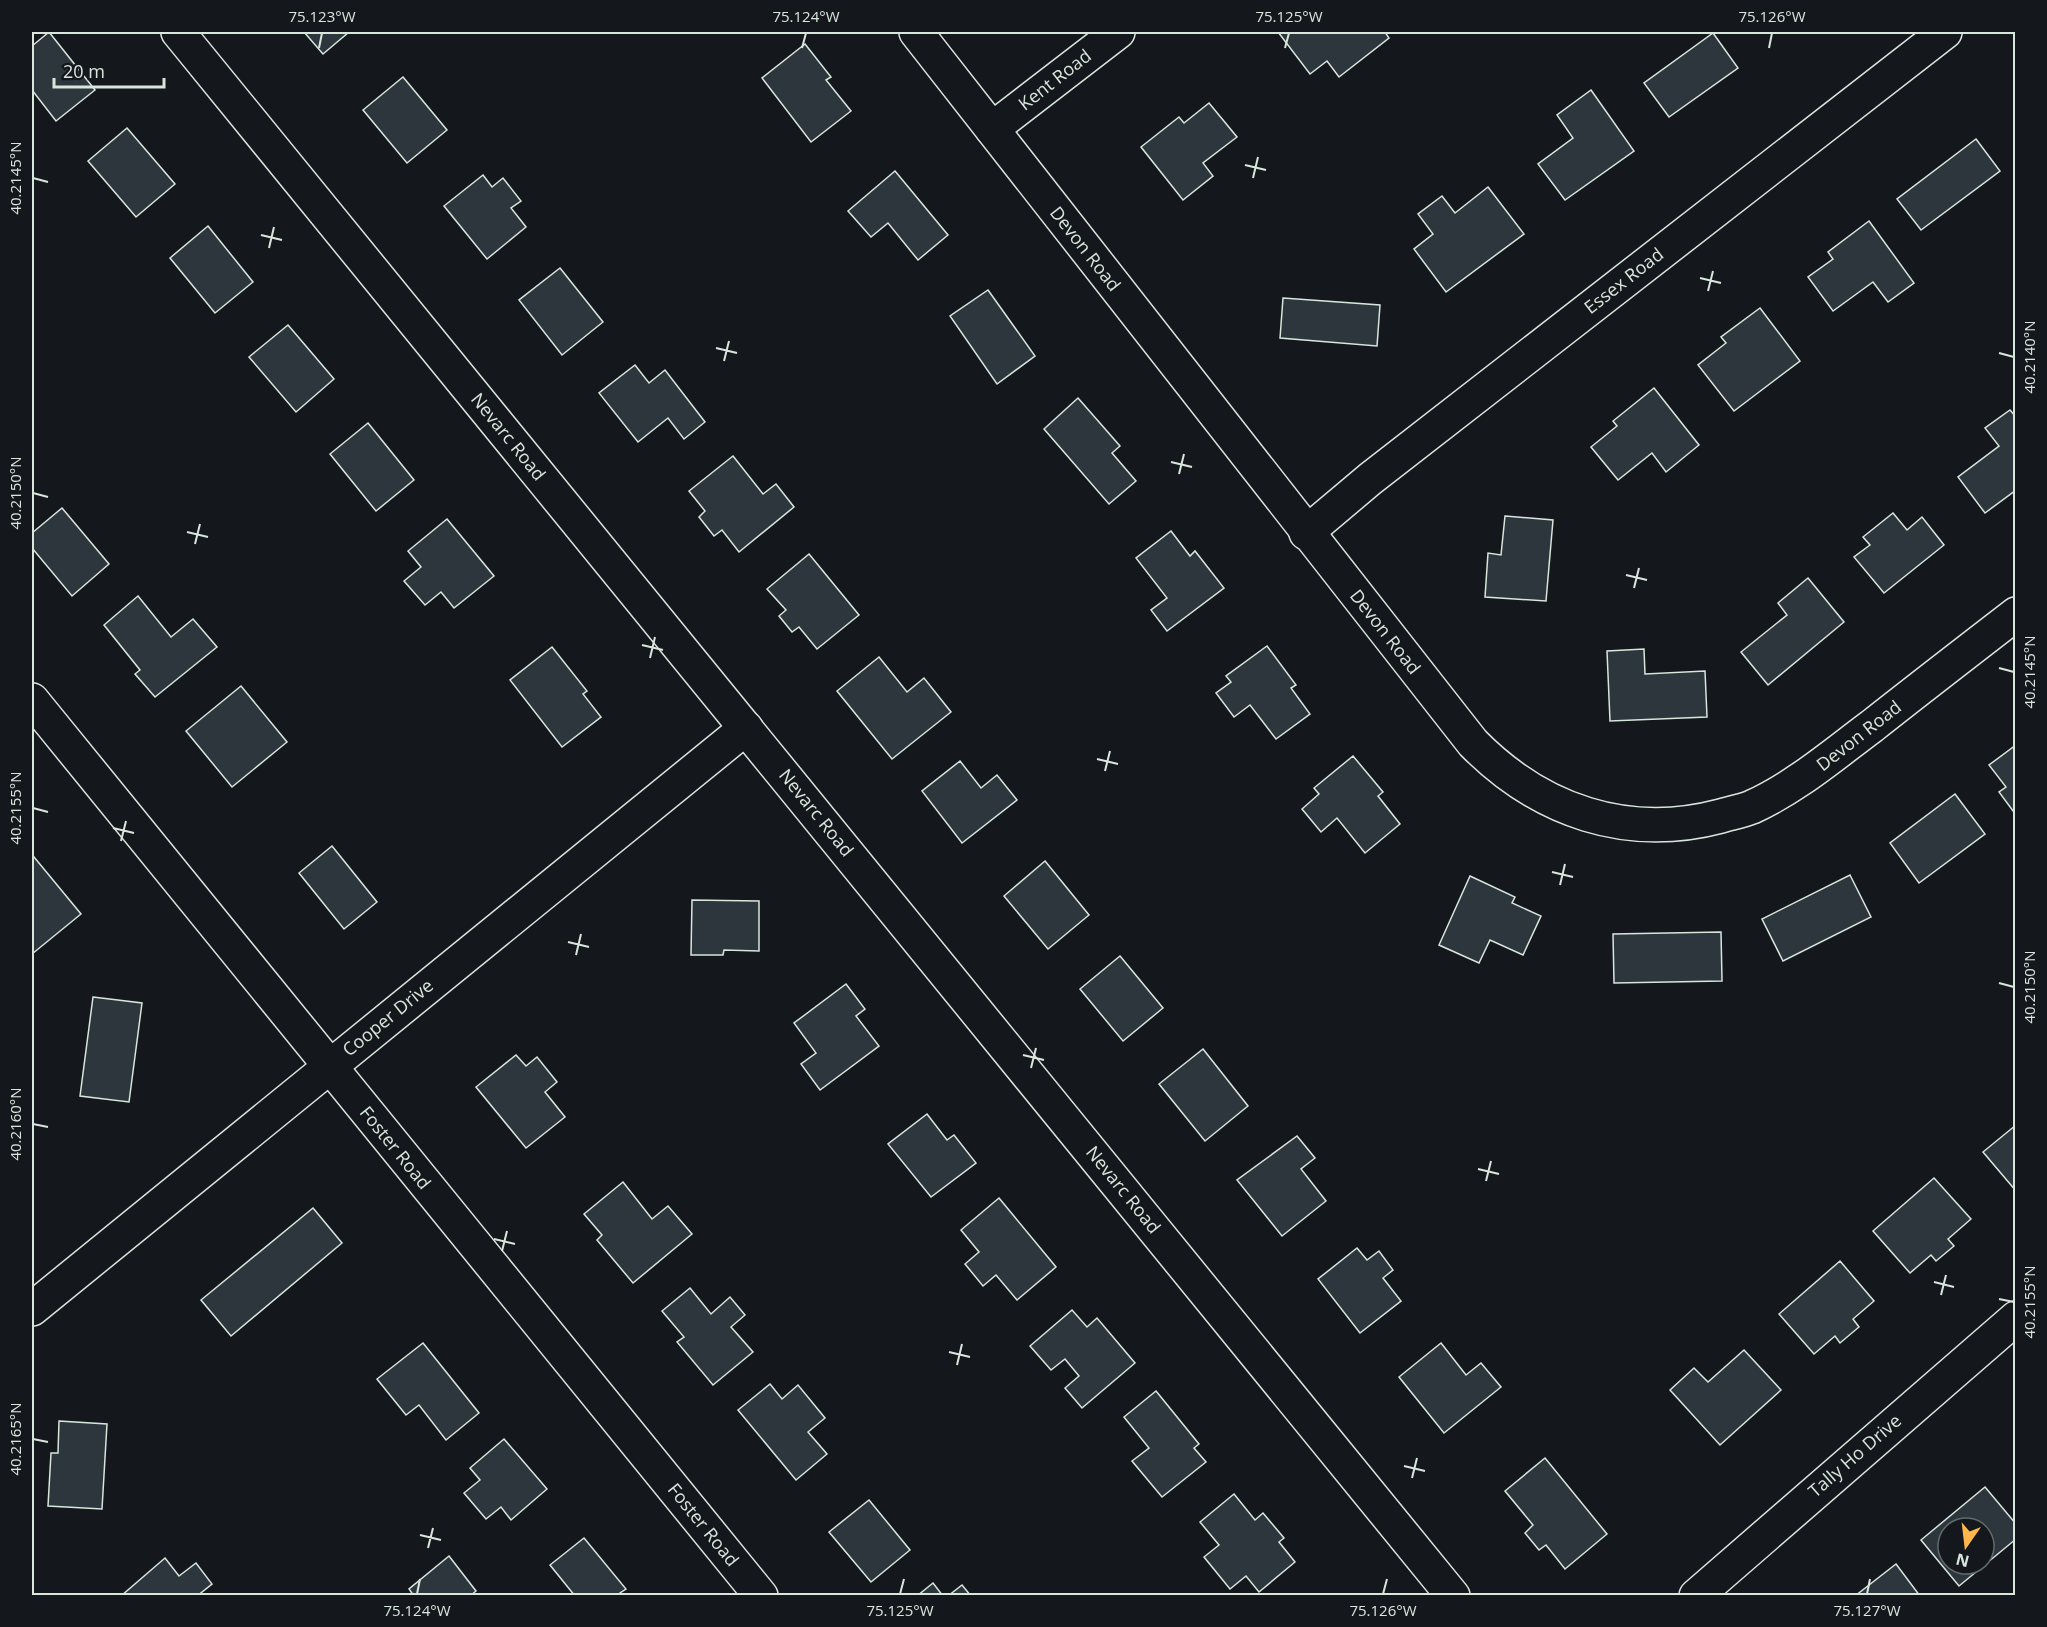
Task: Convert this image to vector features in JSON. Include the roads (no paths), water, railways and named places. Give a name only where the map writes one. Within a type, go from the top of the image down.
[{"type":"street","name":"Nevarc Road","points":[[178,32],[1453,1596]]},
{"type":"street","name":"Devon Road","points":[[916,32],[1473,743],[1518,783],[1563,808],[1608,821],[1662,825],[1698,822],[1750,808],[1798,783],[2010,618]]},
{"type":"street","name":"Kent Road","points":[[992,129],[1118,32]]},
{"type":"street","name":"Essex Road","points":[[1306,532],[1370,478],[1945,32]]},
{"type":"street","name":"Foster Road","points":[[32,700],[761,1596]]},
{"type":"street","name":"Cooper Drive","points":[[32,1309],[746,728]]},
{"type":"street","name":"Tally Ho Drive","points":[[1696,1596],[2016,1318]]}]
